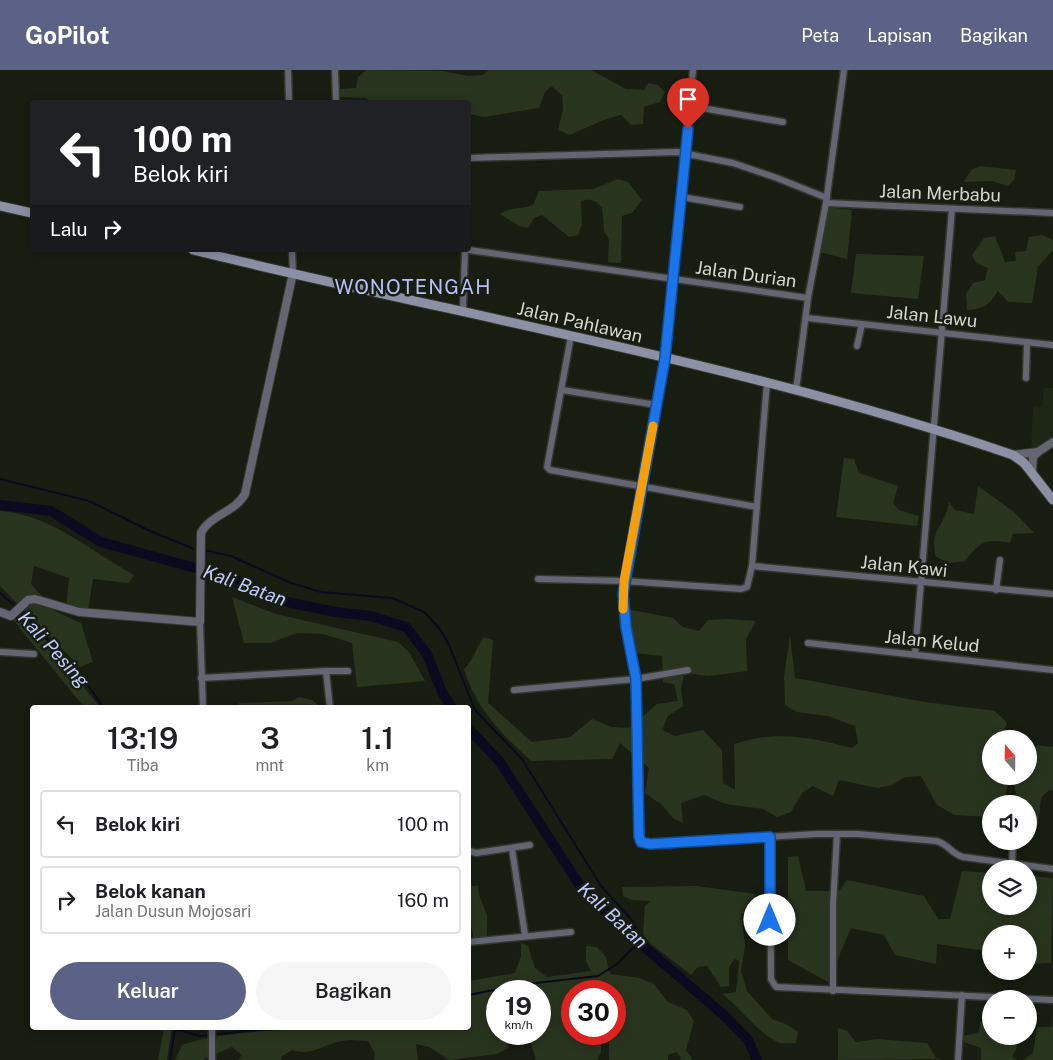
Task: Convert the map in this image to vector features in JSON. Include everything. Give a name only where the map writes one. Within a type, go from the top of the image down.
[{"type":"main road","points":[[0,206],[30,213]]},
{"type":"main road","name":"Jalan Pahlawan","points":[[202,252],[767,382],[1013,454]]},
{"type":"main road","points":[[1013,454],[1032,472],[1053,500]]},
{"type":"street","points":[[288,70],[289,100]]},
{"type":"street","points":[[335,70],[336,100]]},
{"type":"street","points":[[693,70],[665,358],[624,581],[623,609],[636,679],[641,842],[650,844],[837,834],[936,841],[946,844],[958,856],[985,860]]},
{"type":"street","points":[[808,298],[826,200],[844,70]]},
{"type":"street","points":[[690,106],[783,122]]},
{"type":"street","name":"Jalan Merbabu","points":[[471,158],[660,152],[686,154],[733,163],[786,181],[826,200],[952,209],[1053,213]]},
{"type":"street","points":[[682,197],[740,207]]},
{"type":"street","points":[[915,654],[952,209]]},
{"type":"street","name":"Jalan Durian","points":[[471,250],[808,298],[807,318],[796,390]]},
{"type":"street","points":[[203,705],[199,542],[203,528],[237,504],[245,494],[292,273],[292,252]]},
{"type":"street","points":[[463,311],[465,252]]},
{"type":"street","name":"Jalan Lawu","points":[[807,318],[1053,345]]},
{"type":"street","points":[[857,346],[862,324]]},
{"type":"street","points":[[571,336],[548,469],[757,507]]},
{"type":"street","points":[[1026,378],[1027,342]]},
{"type":"street","points":[[538,579],[624,581],[741,589],[748,584],[752,566],[767,382]]},
{"type":"street","points":[[562,390],[657,405]]},
{"type":"street","points":[[1032,472],[1032,462],[1038,452],[1053,442]]},
{"type":"street","points":[[1013,454],[1038,452]]},
{"type":"street","points":[[996,590],[1000,560]]},
{"type":"street","name":"Jalan Kawi","points":[[752,566],[1053,594]]},
{"type":"street","points":[[0,612],[11,616],[26,602],[35,600],[79,612],[200,622]]},
{"type":"street","name":"Jalan Kelud","points":[[808,643],[1053,670]]},
{"type":"street","points":[[0,652],[34,654]]},
{"type":"street","points":[[514,690],[636,679],[688,670]]},
{"type":"street","points":[[326,671],[330,705]]},
{"type":"street","points":[[202,678],[348,671]]},
{"type":"street","points":[[834,990],[833,906],[837,834]]},
{"type":"street","points":[[770,837],[772,983],[781,988],[1053,1000]]},
{"type":"street","points":[[471,852],[476,853],[512,849],[530,845]]},
{"type":"street","points":[[512,849],[525,935]]},
{"type":"street","points":[[1037,867],[1053,869]]},
{"type":"street","points":[[471,942],[571,932]]},
{"type":"street","points":[[958,1060],[962,995]]},
{"type":"street","points":[[212,1032],[212,1060]]},
{"type":"shaded area","points":[[366,70],[443,71],[468,76],[483,75],[489,70],[591,70],[626,89],[644,90],[648,83],[658,85],[665,92],[660,102],[644,107],[643,124],[631,125],[621,115],[570,135],[558,130],[563,110],[562,95],[551,86],[545,92],[539,108],[484,117],[471,114],[471,100],[368,100],[367,98],[339,97],[340,89],[356,88],[358,77]]},
{"type":"shaded area","points":[[980,166],[1016,170],[1014,180],[1008,186],[992,181],[964,182],[971,170]]},
{"type":"shaded area","points":[[618,179],[628,182],[642,200],[632,213],[622,216],[621,263],[608,262],[609,239],[604,232],[602,207],[592,200],[581,201],[582,224],[578,235],[569,237],[542,215],[534,218],[528,228],[519,226],[500,214],[533,205],[539,191],[593,189]]},
{"type":"shaded area","points":[[827,207],[852,210],[847,259],[819,252]]},
{"type":"shaded area","points":[[1042,235],[1053,240],[1053,250],[1038,267],[1032,303],[1008,302],[998,291],[986,305],[978,309],[967,310],[966,294],[973,283],[985,280],[988,268],[976,263],[972,255],[984,238],[995,236],[1005,262],[1016,261],[1015,252],[1026,251],[1029,237]]},
{"type":"shaded area","points":[[856,254],[924,256],[918,299],[851,293]]},
{"type":"shaded area","points":[[1044,388],[1053,388],[1053,437],[1047,442],[1031,449],[1033,406],[1042,407]]},
{"type":"shaded area","points":[[844,458],[854,459],[859,473],[898,486],[893,503],[899,510],[919,516],[917,526],[836,517]]},
{"type":"shaded area","points":[[978,486],[1014,512],[1034,533],[1013,534],[1010,543],[989,541],[984,543],[975,549],[965,561],[950,563],[936,557],[934,547],[936,533],[949,502],[955,510],[974,514]]},
{"type":"shaded area","points":[[0,511],[37,519],[54,527],[134,575],[129,583],[93,579],[88,611],[66,607],[69,578],[34,566],[31,584],[55,611],[81,623],[93,662],[80,667],[0,586]]},
{"type":"shaded area","points":[[232,597],[276,614],[398,642],[409,652],[425,681],[357,687],[352,643],[323,634],[297,633],[270,643],[244,643]]},
{"type":"shaded area","points":[[627,609],[673,618],[683,627],[699,631],[708,620],[756,621],[746,639],[747,671],[709,676],[684,673],[681,688],[683,706],[668,716],[662,730],[675,736],[703,730],[722,750],[723,783],[735,790],[734,744],[779,736],[808,738],[852,748],[858,743],[855,726],[828,716],[797,712],[785,705],[784,677],[790,635],[795,678],[925,702],[995,711],[1007,723],[1004,730],[982,730],[982,785],[1008,785],[1006,795],[982,795],[982,816],[955,815],[937,805],[921,776],[905,777],[892,785],[878,788],[839,780],[833,796],[813,786],[802,793],[791,812],[777,817],[763,809],[726,804],[704,795],[681,803],[683,823],[674,819],[662,805],[645,793],[649,768],[620,743],[612,759],[531,761],[510,741],[482,708],[464,669],[484,637],[493,640],[488,703],[532,742],[570,737],[592,719],[612,727],[629,728],[657,704],[678,701],[674,684],[663,682],[662,656],[631,653]]},
{"type":"shaded area","points":[[16,616],[23,618],[34,627],[98,705],[82,705],[14,621]]},
{"type":"shaded area","points":[[299,697],[312,700],[318,705],[239,705],[239,703],[292,701]]},
{"type":"shaded area","points":[[1038,745],[1053,747],[1053,791],[1049,790],[1041,798],[1038,826],[1037,795],[1016,795],[1014,785],[1038,785]]},
{"type":"shaded area","points":[[798,856],[806,891],[839,891],[847,880],[924,896],[938,919],[950,919],[962,871],[982,872],[982,915],[1037,915],[1037,877],[1053,878],[1051,963],[1037,964],[1037,925],[982,925],[982,951],[937,944],[936,964],[895,955],[884,935],[851,928],[828,982],[788,960],[788,857]]},
{"type":"shaded area","points":[[471,886],[478,886],[479,895],[487,915],[487,939],[474,940],[471,926]]},
{"type":"shaded area","points":[[697,886],[755,894],[758,915],[741,914],[745,946],[741,971],[747,991],[772,1019],[788,1025],[798,1032],[796,1043],[780,1043],[765,1034],[722,994],[736,992],[739,961],[735,959],[729,967],[729,986],[721,987],[707,966],[698,967],[691,975],[650,943],[643,934],[645,906],[651,901],[632,900],[623,896],[622,887]]},
{"type":"shaded area","points":[[521,943],[528,946],[535,968],[547,977],[591,971],[586,961],[586,946],[597,947],[606,957],[610,974],[639,978],[654,984],[668,1002],[687,1010],[694,1021],[686,1050],[693,1060],[682,1060],[677,1052],[668,1055],[668,1060],[609,1060],[609,1045],[626,1045],[626,980],[561,980],[561,1045],[601,1045],[601,1052],[597,1060],[536,1060],[531,1045],[551,1045],[551,980],[486,980],[486,1045],[508,1045],[508,1048],[497,1054],[449,1060],[429,1047],[416,1044],[418,1060],[374,1060],[375,1054],[368,1041],[349,1040],[336,1042],[312,1051],[300,1052],[293,1050],[282,1056],[281,1060],[238,1060],[242,1055],[232,1047],[202,1060],[175,1060],[182,1045],[239,1033],[298,1030],[471,1030],[471,981],[515,973],[521,956]]},
{"type":"shaded area","points":[[1053,1016],[1053,1060],[1023,1060],[1033,1053],[1034,1045],[1037,1045],[1037,1027],[1052,1027]]},
{"type":"shaded area","points":[[980,1022],[982,1022],[982,1045],[1017,1045],[1012,1057],[1017,1060],[981,1060],[981,1048],[964,1042],[964,1036],[979,1032]]},
{"type":"shaded area","points":[[838,1028],[847,1031],[856,1042],[878,1039],[927,1043],[936,1058],[942,1059],[838,1060]]},
{"type":"shaded area","points":[[164,1030],[172,1030],[167,1060],[158,1060]]},
{"type":"waterway","points":[[0,479],[89,501],[148,530],[194,549]]},
{"type":"waterway","name":"Kali Batan","points":[[0,505],[51,511],[101,542],[235,579],[283,601],[335,612],[371,616],[406,627],[427,654],[442,692],[450,705]]},
{"type":"waterway","points":[[204,550],[231,556],[291,583],[321,592],[392,598],[424,612],[440,629],[449,645],[475,710],[522,759],[601,886],[631,919],[639,936],[639,942],[617,964],[598,976],[518,985],[471,995]]},
{"type":"waterway","name":"Kali Pesing","points":[[0,593],[17,608]]},
{"type":"waterway","name":"Kali Pesing","points":[[21,611],[79,673],[102,705]]},
{"type":"waterway","name":"Kali Batan","points":[[471,731],[500,762],[582,889],[635,939],[726,1017],[748,1040],[757,1060]]},
{"type":"waterway","name":"Kali Pesing","points":[[170,1060],[175,1030]]},
{"type":"waterway","points":[[179,1030],[200,1036],[256,1030]]},
{"type":"slow traffic","points":[[623,609],[624,581],[653,426]]},
{"type":"district","name":"WONOTENGAH","points":[[413,287]]},
{"type":"route","points":[[688,129],[665,358],[636,510],[623,594],[623,609],[636,679],[639,836],[641,842],[650,844],[770,837],[770,920]]}]
